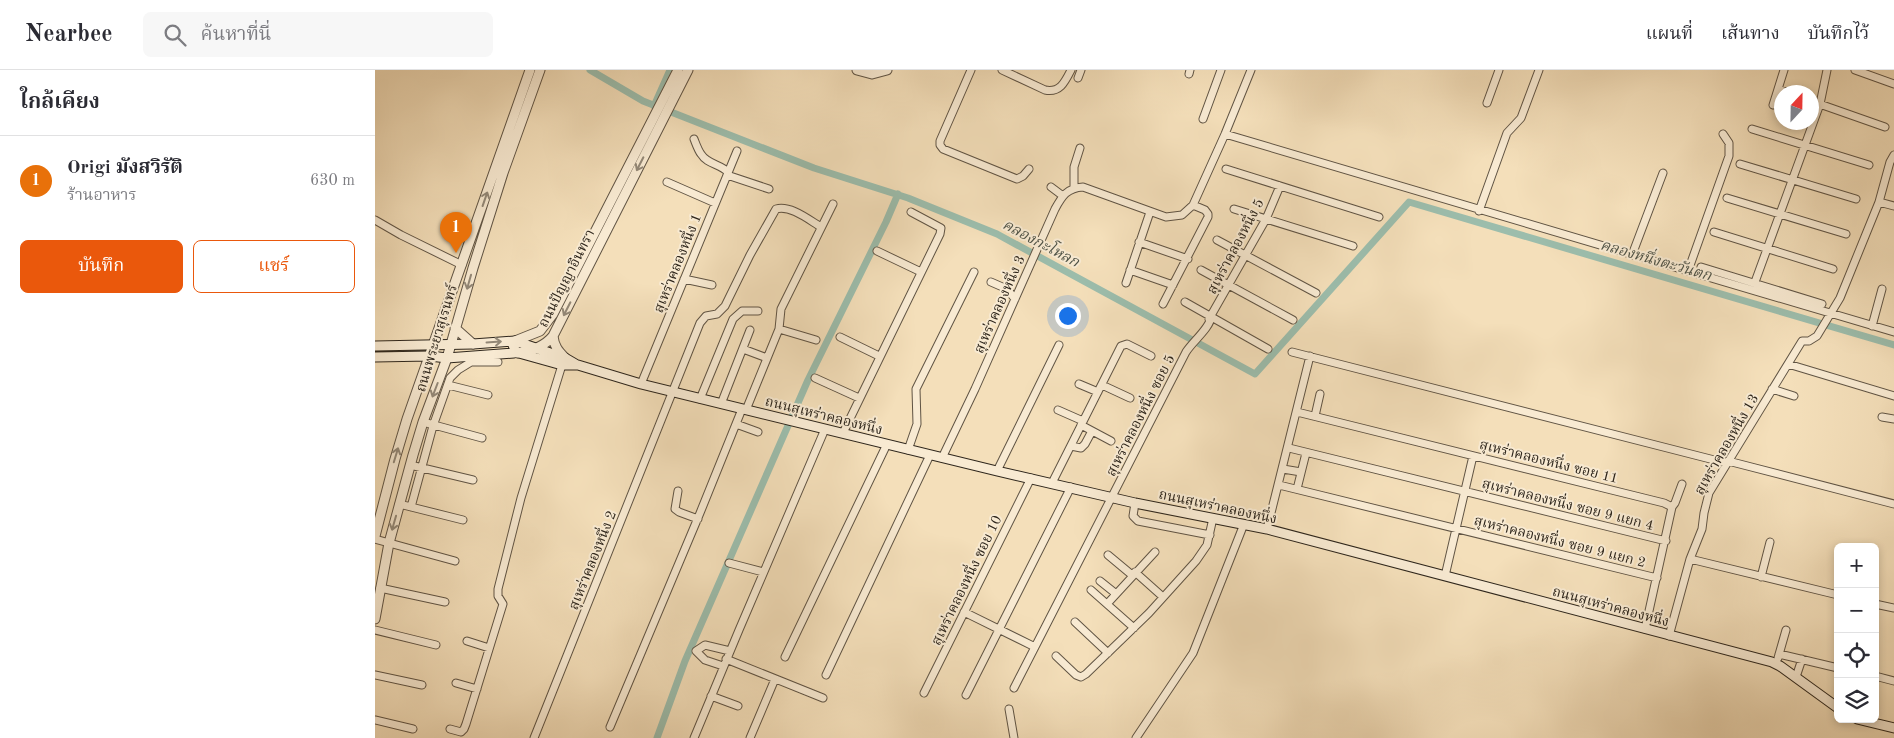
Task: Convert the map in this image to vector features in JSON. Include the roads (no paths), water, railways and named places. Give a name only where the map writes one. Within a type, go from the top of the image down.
[{"type":"street","name":"ถนนพระยาสุเรนทร์","points":[[375,537],[395,459],[530,70]]},
{"type":"street","name":"ถนนพระยาสุเรนทร์","points":[[375,619],[389,543],[423,422],[447,358],[503,173],[540,70]]},
{"type":"street","name":"ถนนปัญญาอินทรา","points":[[375,346],[515,341],[540,331],[553,314],[678,70]]},
{"type":"street","name":"ถนนปัญญาอินทรา","points":[[375,357],[430,356],[447,358],[517,353],[538,349],[547,343],[553,336],[688,70]]},
{"type":"street","points":[[857,70],[872,74],[887,70]]},
{"type":"street","points":[[971,70],[940,141],[940,145],[943,149],[1017,179],[1023,176],[1029,169]]},
{"type":"street","points":[[1002,70],[1045,90],[1052,91],[1059,89],[1071,70]]},
{"type":"street","points":[[1078,78],[1081,70]]},
{"type":"street","points":[[1203,120],[1221,70]]},
{"type":"street","points":[[1080,148],[1075,167],[1074,188],[1083,187],[1150,212],[1173,217],[1182,215],[1193,204],[1225,134],[1251,70]]},
{"type":"street","points":[[1487,103],[1499,70]]},
{"type":"street","points":[[1479,211],[1507,133],[1521,118],[1539,70]]},
{"type":"street","points":[[1779,85],[1784,70]]},
{"type":"street","points":[[1827,70],[1819,104],[1885,127]]},
{"type":"street","points":[[1855,70],[1894,84]]},
{"type":"street","points":[[1752,129],[1869,165]]},
{"type":"street","points":[[1755,282],[1809,130]]},
{"type":"street","points":[[1225,134],[1479,211],[1688,271],[1831,316],[1894,332]]},
{"type":"street","points":[[1688,271],[1729,156],[1729,143],[1723,134]]},
{"type":"street","points":[[694,139],[701,155],[722,167],[727,174],[769,189]]},
{"type":"street","name":"สุเหร่าคลองหนึ่ง 1","points":[[641,384],[737,151]]},
{"type":"street","name":"สุเหร่าคลองหนึ่ง 13","points":[[1669,636],[1690,560],[1702,529],[1709,493],[1802,341],[1814,339],[1831,316],[1885,187],[1890,162],[1894,155]]},
{"type":"street","points":[[1740,164],[1856,199]]},
{"type":"street","points":[[1226,169],[1379,217]]},
{"type":"street","points":[[1631,255],[1663,173]]},
{"type":"street","points":[[667,182],[715,203]]},
{"type":"street","points":[[1885,187],[1894,184]]},
{"type":"street","name":"สุเหร่าคลองหนึ่ง 5","points":[[1191,344],[1211,322],[1211,317],[1266,219],[1280,186]]},
{"type":"street","points":[[1051,187],[1063,196]]},
{"type":"street","name":"สุเหร่าคลองหนึ่ง 3","points":[[942,458],[1055,209],[1067,191],[1074,188]]},
{"type":"street","points":[[1727,198],[1846,234]]},
{"type":"street","points":[[1879,202],[1894,206]]},
{"type":"street","points":[[610,727],[736,424],[744,410],[779,329],[781,309],[833,204]]},
{"type":"street","points":[[1163,304],[1208,217],[1205,210],[1193,204]]},
{"type":"street","name":"สุเหร่าคลองหนึ่ง 2","points":[[534,738],[700,323],[706,316],[717,314],[725,306],[750,255],[776,209],[781,208],[794,212],[821,227]]},
{"type":"street","points":[[1234,209],[1353,246]]},
{"type":"street","points":[[843,433],[941,228],[911,212]]},
{"type":"street","points":[[1125,283],[1150,212]]},
{"type":"street","points":[[375,220],[462,265]]},
{"type":"street","points":[[1714,232],[1833,269]]},
{"type":"street","points":[[1217,240],[1316,293]]},
{"type":"street","points":[[1139,242],[1187,259]]},
{"type":"street","points":[[877,251],[921,272]]},
{"type":"street","points":[[1701,267],[1822,304]]},
{"type":"street","points":[[1130,270],[1173,285]]},
{"type":"street","points":[[1201,270],[1293,320]]},
{"type":"street","points":[[908,450],[917,424],[916,389],[974,272]]},
{"type":"street","points":[[684,279],[712,285]]},
{"type":"street","points":[[991,282],[1007,289],[1015,299]]},
{"type":"street","points":[[1872,326],[1882,289]]},
{"type":"street","points":[[1185,302],[1268,349]]},
{"type":"street","points":[[700,399],[733,319],[743,311],[758,312]]},
{"type":"street","points":[[419,344],[429,339],[441,328]]},
{"type":"street","points":[[455,328],[473,344]]},
{"type":"street","points":[[779,329],[816,340]]},
{"type":"street","points":[[721,404],[750,330]]},
{"type":"street","points":[[450,729],[458,732],[464,729],[503,604],[497,593],[498,584],[521,498],[564,361],[554,343],[553,336]]},
{"type":"street","points":[[840,336],[879,356]]},
{"type":"street","points":[[515,341],[513,345],[517,353]]},
{"type":"street","name":"ถนนสุเหร่าคลองหนึ่ง","points":[[515,341],[564,361]]},
{"type":"street","points":[[1052,483],[1121,346],[1127,344],[1151,356]]},
{"type":"street","name":"สุเหร่าคลองหนึ่ง ซอย 5","points":[[1014,688],[1191,344]]},
{"type":"street","points":[[997,471],[1059,345]]},
{"type":"street","points":[[743,349],[767,358]]},
{"type":"street","points":[[1292,352],[1894,504]]},
{"type":"street","name":"ถนนสุเหร่าคลองหนึ่ง","points":[[517,353],[564,361],[672,392],[997,471],[1267,529],[1776,664],[1834,705]]},
{"type":"street","points":[[416,356],[421,365],[423,375]]},
{"type":"street","points":[[1267,529],[1289,448],[1310,356]]},
{"type":"street","points":[[411,507],[433,426],[454,373],[471,362],[498,362]]},
{"type":"street","points":[[1788,364],[1894,396]]},
{"type":"street","points":[[815,378],[859,398]]},
{"type":"street","points":[[1079,384],[1100,388],[1130,398]]},
{"type":"street","points":[[448,385],[488,395]]},
{"type":"street","points":[[1772,389],[1794,396]]},
{"type":"street","points":[[1315,416],[1320,394]]},
{"type":"street","points":[[1058,410],[1111,441]]},
{"type":"street","name":"สุเหร่าคลองหนึ่ง ซอย 11","points":[[1297,412],[1669,504],[1672,507]]},
{"type":"street","points":[[1883,417],[1894,419]]},
{"type":"street","points":[[423,422],[482,438]]},
{"type":"street","points":[[736,424],[758,432]]},
{"type":"street","points":[[694,738],[825,429]]},
{"type":"street","points":[[1071,446],[1081,448],[1092,431]]},
{"type":"street","points":[[785,657],[887,444]]},
{"type":"street","name":"สุเหร่าคลองหนึ่ง ซอย 9 แยก 4","points":[[1289,448],[1666,541]]},
{"type":"street","points":[[1297,489],[1306,453]]},
{"type":"street","points":[[826,675],[930,455]]},
{"type":"street","points":[[1445,576],[1473,456]]},
{"type":"street","points":[[411,464],[473,480]]},
{"type":"street","points":[[1283,469],[1301,472]]},
{"type":"street","name":"สุเหร่าคลองหนึ่ง ซอย 10","points":[[924,693],[1031,478]]},
{"type":"street","points":[[1645,629],[1672,507],[1682,484]]},
{"type":"street","name":"สุเหร่าคลองหนึ่ง ซอย 9 แยก 2","points":[[1279,485],[1657,578]]},
{"type":"street","points":[[966,695],[1071,487]]},
{"type":"street","points":[[679,491],[676,510],[698,519]]},
{"type":"street","points":[[1135,502],[1133,516],[1138,521],[1210,535]]},
{"type":"street","points":[[399,504],[463,520]]},
{"type":"street","points":[[1056,656],[1076,675],[1081,676],[1108,653],[1134,628],[1204,551],[1210,535],[1213,518]]},
{"type":"street","points":[[1136,738],[1193,653],[1244,524]]},
{"type":"street","points":[[375,537],[389,543],[455,561]]},
{"type":"street","points":[[1761,577],[1770,542]]},
{"type":"street","points":[[1107,604],[1115,593],[1155,552]]},
{"type":"street","points":[[1108,555],[1163,597]]},
{"type":"street","points":[[1690,560],[1834,594]]},
{"type":"street","points":[[729,563],[763,572]]},
{"type":"street","points":[[1100,580],[1115,593]]},
{"type":"street","points":[[381,588],[445,602]]},
{"type":"street","points":[[1091,590],[1134,628]]},
{"type":"street","points":[[1879,605],[1894,608]]},
{"type":"street","points":[[964,612],[1035,647]]},
{"type":"street","points":[[1075,622],[1108,653]]},
{"type":"street","points":[[375,630],[436,645]]},
{"type":"street","points":[[1776,664],[1786,630]]},
{"type":"street","points":[[467,641],[489,648]]},
{"type":"street","points":[[730,651],[705,646],[698,648],[696,651],[705,660],[725,662],[775,678],[823,698]]},
{"type":"street","points":[[1779,654],[1834,667]]},
{"type":"street","points":[[1796,677],[1802,659]]},
{"type":"street","points":[[375,675],[422,685]]},
{"type":"street","points":[[1879,677],[1894,681]]},
{"type":"street","points":[[751,738],[775,678]]},
{"type":"street","points":[[456,683],[477,690]]},
{"type":"street","points":[[711,696],[738,706]]},
{"type":"street","points":[[1009,709],[1014,738]]},
{"type":"street","points":[[375,720],[413,728]]},
{"type":"street","points":[[1873,723],[1894,728]]},
{"type":"waterway","name":"คลองกะโหลก","points":[[590,70],[643,101],[814,168],[908,198],[997,234],[1255,374],[1409,202],[1894,345]]},
{"type":"waterway","points":[[654,106],[670,70]]},
{"type":"waterway","points":[[657,738],[685,661],[808,380],[898,194]]},
{"type":"place","name":"Origi มังสวิรัติ","points":[[456,253]]},
{"type":"water label","name":"คลองหนึ่งตะวันตก","points":[[1656,260]]}]
